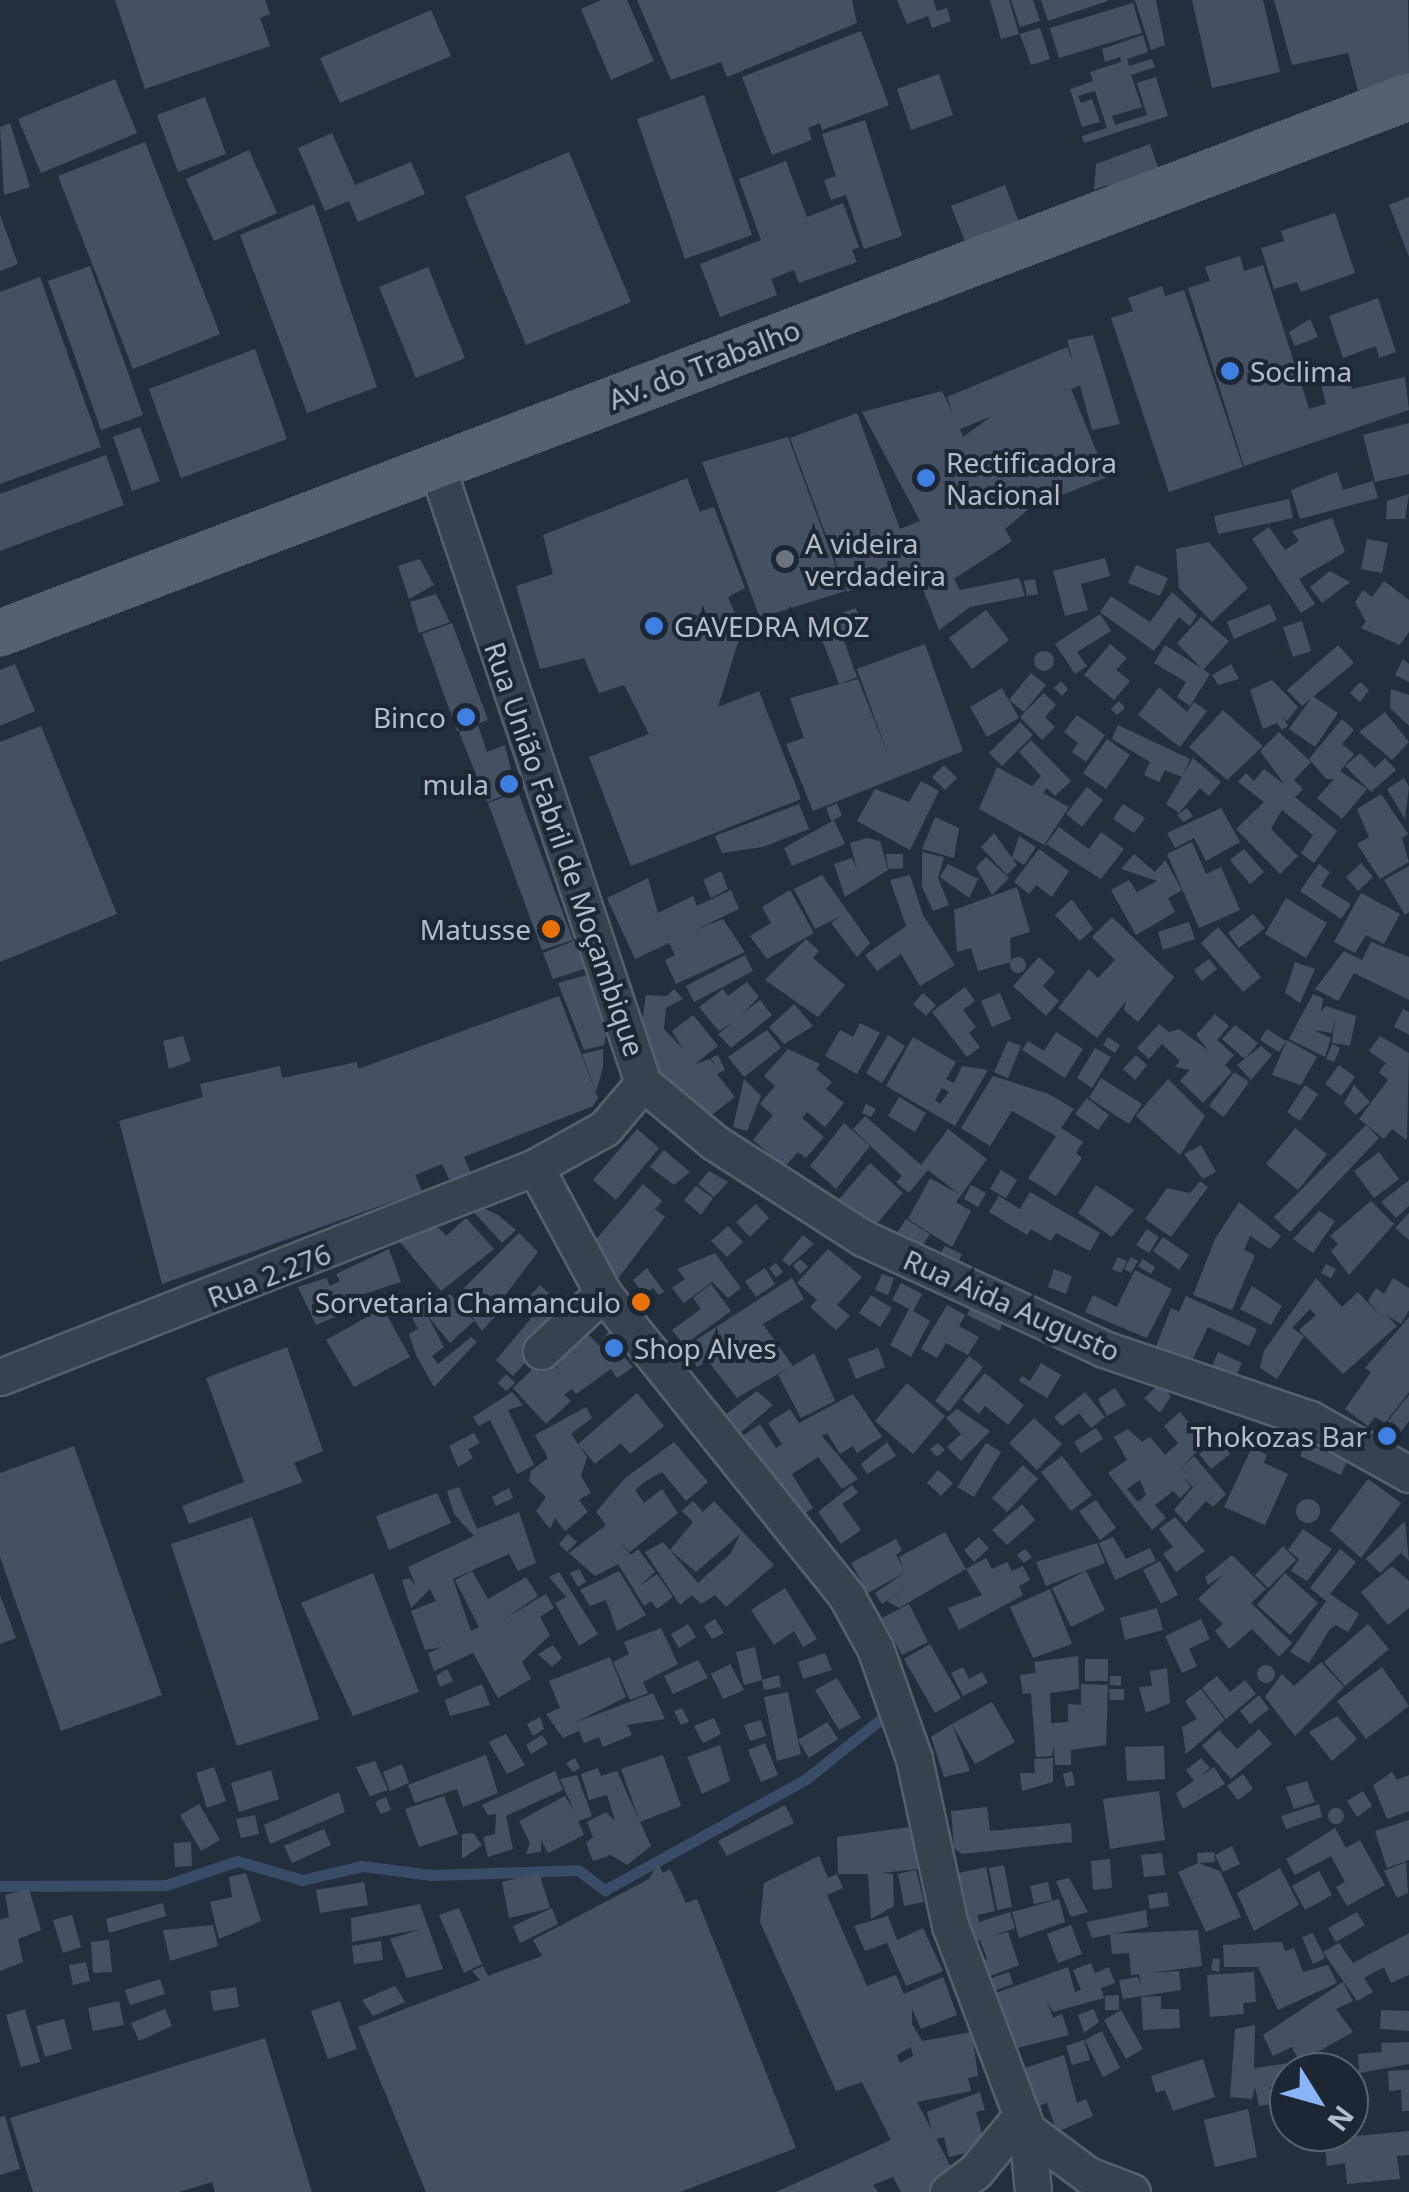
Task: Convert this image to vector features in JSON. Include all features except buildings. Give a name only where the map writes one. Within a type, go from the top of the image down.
[{"type":"main road","name":"Av. do Trabalho","points":[[0,632],[1409,97]]},
{"type":"street","name":"Rua União Fabril de Moçambique","points":[[436,464],[643,1083],[605,1128],[535,1167]]},
{"type":"street","name":"Rua Aida Augusto","points":[[643,1083],[714,1142],[863,1238],[1104,1349],[1310,1419],[1409,1474]]},
{"type":"street","points":[[535,1167],[603,1293],[847,1597],[875,1648],[914,1759],[950,1926],[1024,2123],[1033,2192]]},
{"type":"street","name":"Rua 2.276","points":[[0,1377],[535,1167]]},
{"type":"street","points":[[541,1351],[603,1293]]},
{"type":"street","points":[[948,2192],[975,2172],[1024,2123]]},
{"type":"street","points":[[1024,2123],[1088,2174],[1132,2192]]},
{"type":"waterway","points":[[0,1886],[166,1885],[237,1861],[302,1880],[362,1866],[431,1875],[578,1870],[605,1890],[806,1779],[892,1710]]},
{"type":"place","name":"Soclima","points":[[1230,371]]},
{"type":"place","name":"Rectificadora Nacional","points":[[926,478]]},
{"type":"place","name":"A videira verdadeira","points":[[785,559]]},
{"type":"place","name":"GAVEDRA MOZ","points":[[654,626]]},
{"type":"place","name":"Binco","points":[[466,717]]},
{"type":"place","name":"mula","points":[[509,784]]},
{"type":"place","name":"Matusse","points":[[551,929]]},
{"type":"place","name":"Sorvetaria Chamanculo","points":[[641,1302]]},
{"type":"place","name":"Shop Alves","points":[[614,1348]]},
{"type":"place","name":"Thokozas Bar","points":[[1387,1436]]}]
